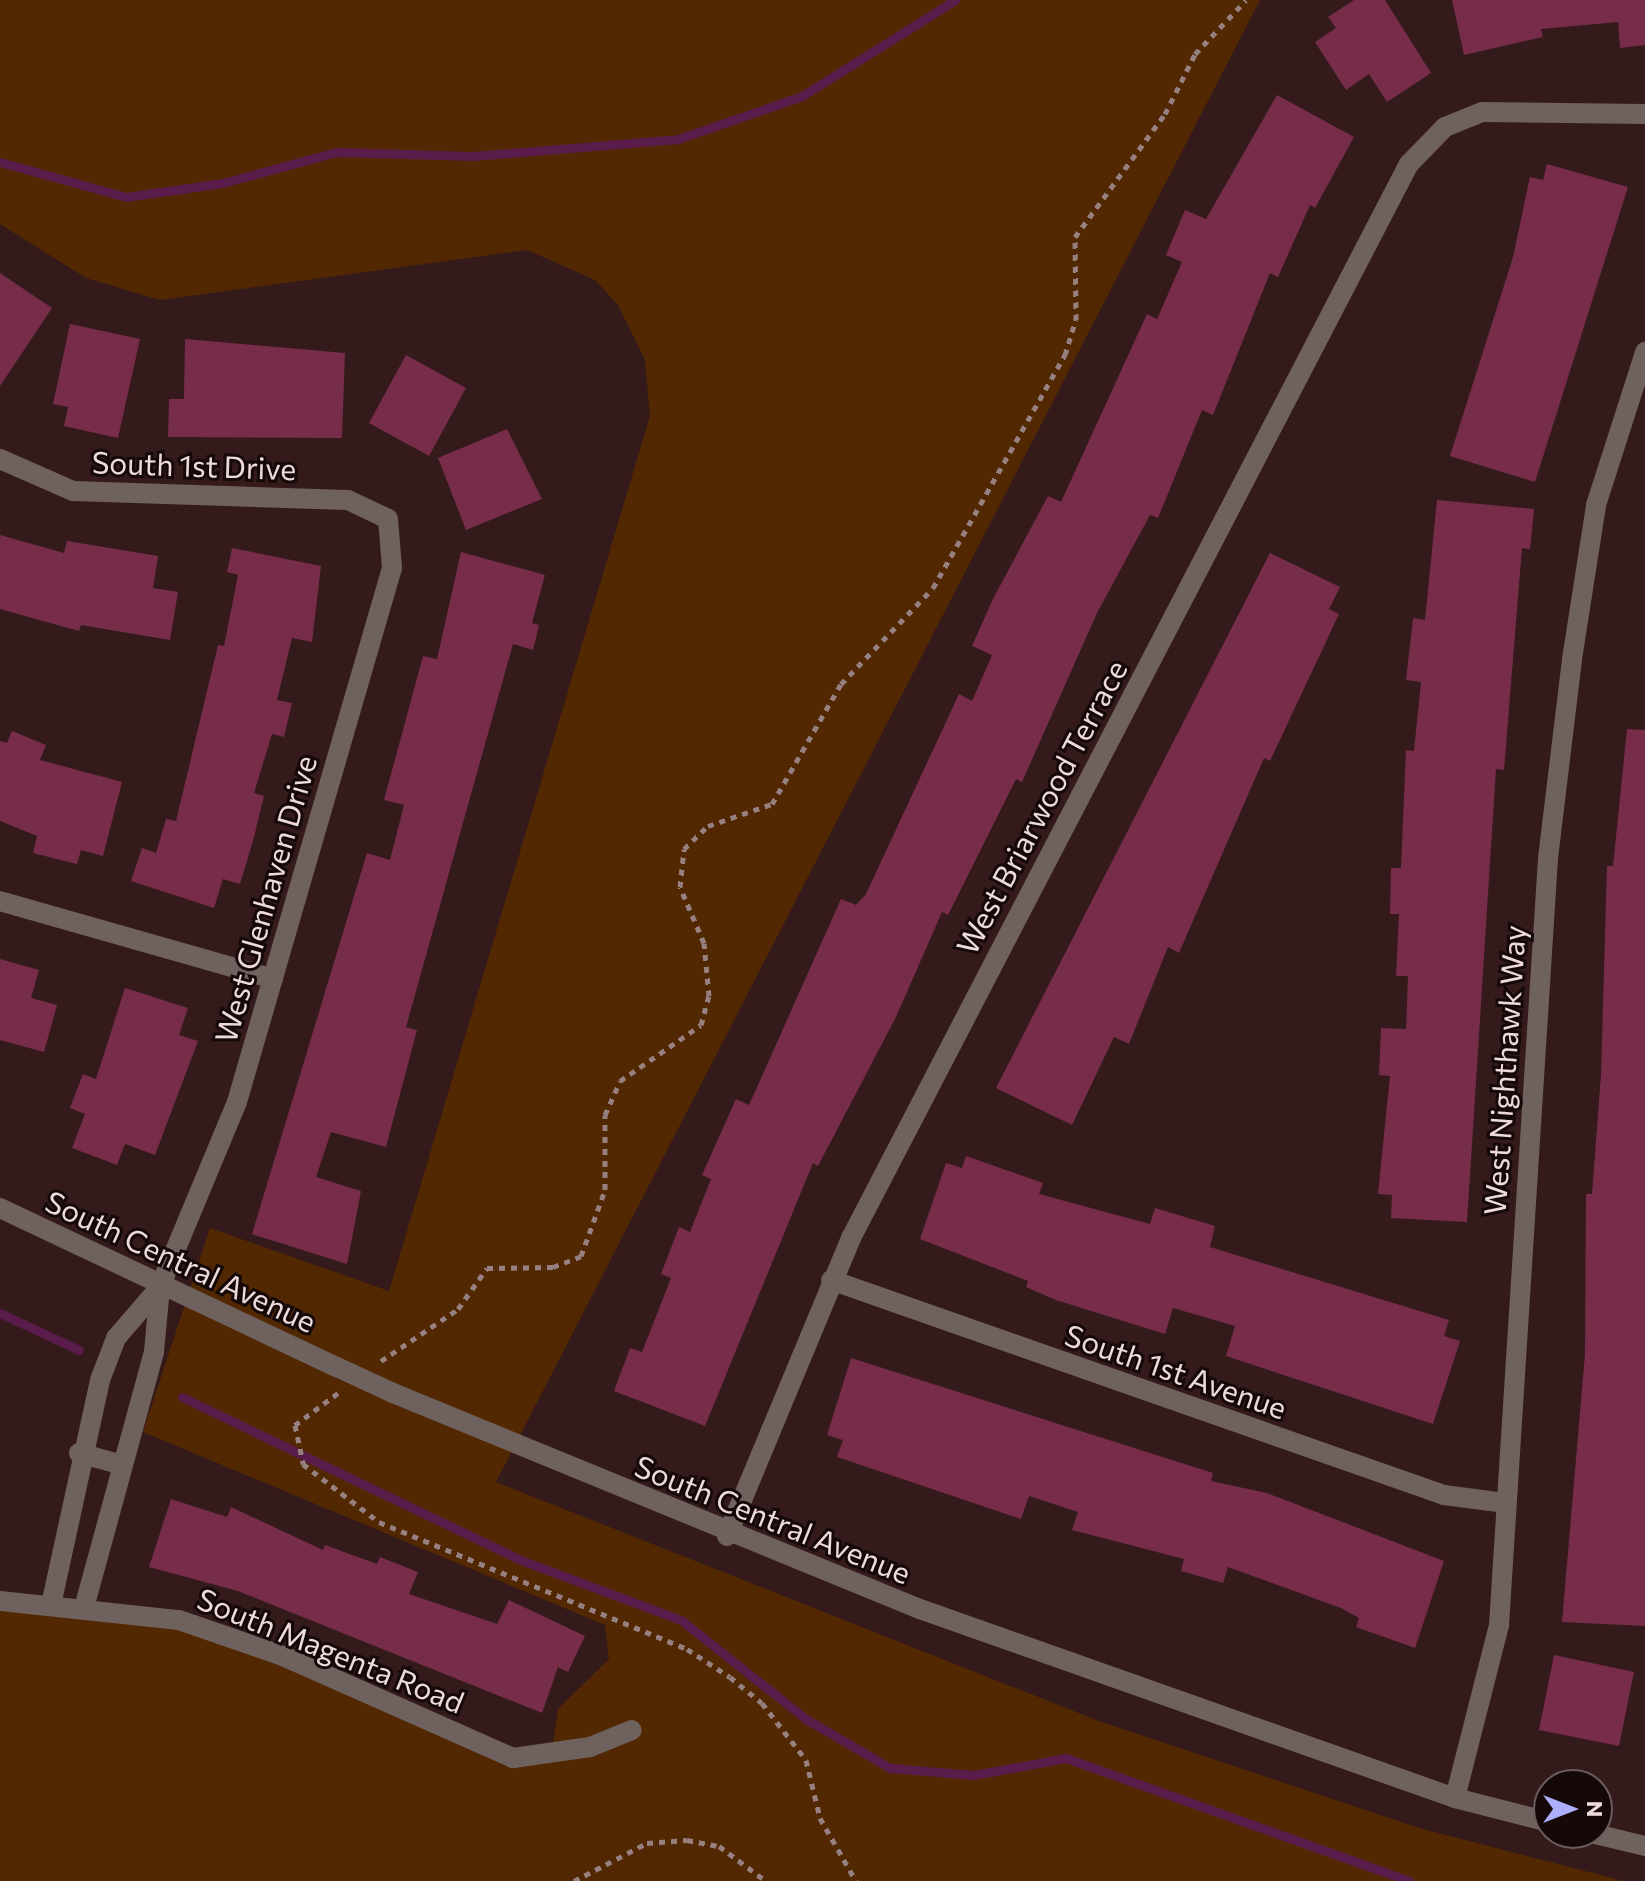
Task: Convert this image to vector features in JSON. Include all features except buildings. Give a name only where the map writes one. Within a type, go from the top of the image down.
[{"type":"street","name":"West Briarwood Terrace","points":[[727,1536],[831,1280],[1409,164],[1445,127],[1482,112],[1645,114]]},
{"type":"street","name":"West Nighthawk Way","points":[[1455,1798],[1491,1672],[1506,1503],[1548,858],[1572,659],[1596,505],[1645,352]]},
{"type":"street","name":"South 1st Drive","points":[[0,459],[73,491],[348,500],[388,519]]},
{"type":"street","name":"West Glenhaven Drive","points":[[160,1287],[237,1102],[392,568],[388,519]]},
{"type":"street","points":[[0,901],[273,979]]},
{"type":"street","name":"South Central Avenue","points":[[0,1208],[160,1287],[393,1393],[727,1536],[1455,1798],[1533,1818]]},
{"type":"street","name":"South 1st Avenue","points":[[831,1280],[1444,1495],[1506,1503]]},
{"type":"street","points":[[51,1605],[79,1453],[116,1338],[160,1287]]},
{"type":"street","points":[[84,1608],[119,1464],[154,1352],[160,1287]]},
{"type":"street","points":[[79,1453],[119,1464]]},
{"type":"street","name":"South Magenta Road","points":[[0,1601],[179,1620],[283,1656],[513,1758],[590,1747],[632,1730]]},
{"type":"street","points":[[1613,1838],[1645,1846]]},
{"type":"path","points":[[428,1325],[458,1309],[487,1268],[553,1267],[581,1256],[605,1190],[605,1115],[620,1081],[701,1025],[709,996],[704,943],[680,887],[684,849],[708,826],[772,804],[841,684],[933,588],[1065,355],[1076,320],[1075,237],[1165,114],[1195,54],[1246,0]]},
{"type":"path","points":[[295,1425],[303,1464],[379,1522],[687,1649],[730,1677],[762,1703],[806,1760],[820,1818],[856,1881]]},
{"type":"path","points":[[574,1881],[647,1843],[687,1840],[719,1846],[766,1881]]},
{"type":"shaded area","points":[[0,0],[1260,0],[496,1482],[1099,1721],[1419,1828],[1624,1881],[0,1881],[0,1601],[179,1620],[513,1757],[551,1756],[558,1709],[609,1659],[605,1625],[143,1432],[210,1228],[389,1291],[650,416],[645,360],[618,305],[595,280],[527,250],[160,300],[86,278],[0,224]]},
{"type":"waterway","points":[[0,162],[126,197],[223,183],[336,152],[473,156],[678,139],[802,96],[955,0]]},
{"type":"waterway","points":[[0,1313],[79,1350]]},
{"type":"waterway","points":[[182,1397],[518,1559],[681,1620],[806,1719],[890,1768],[974,1775],[1066,1758],[1410,1881]]}]
